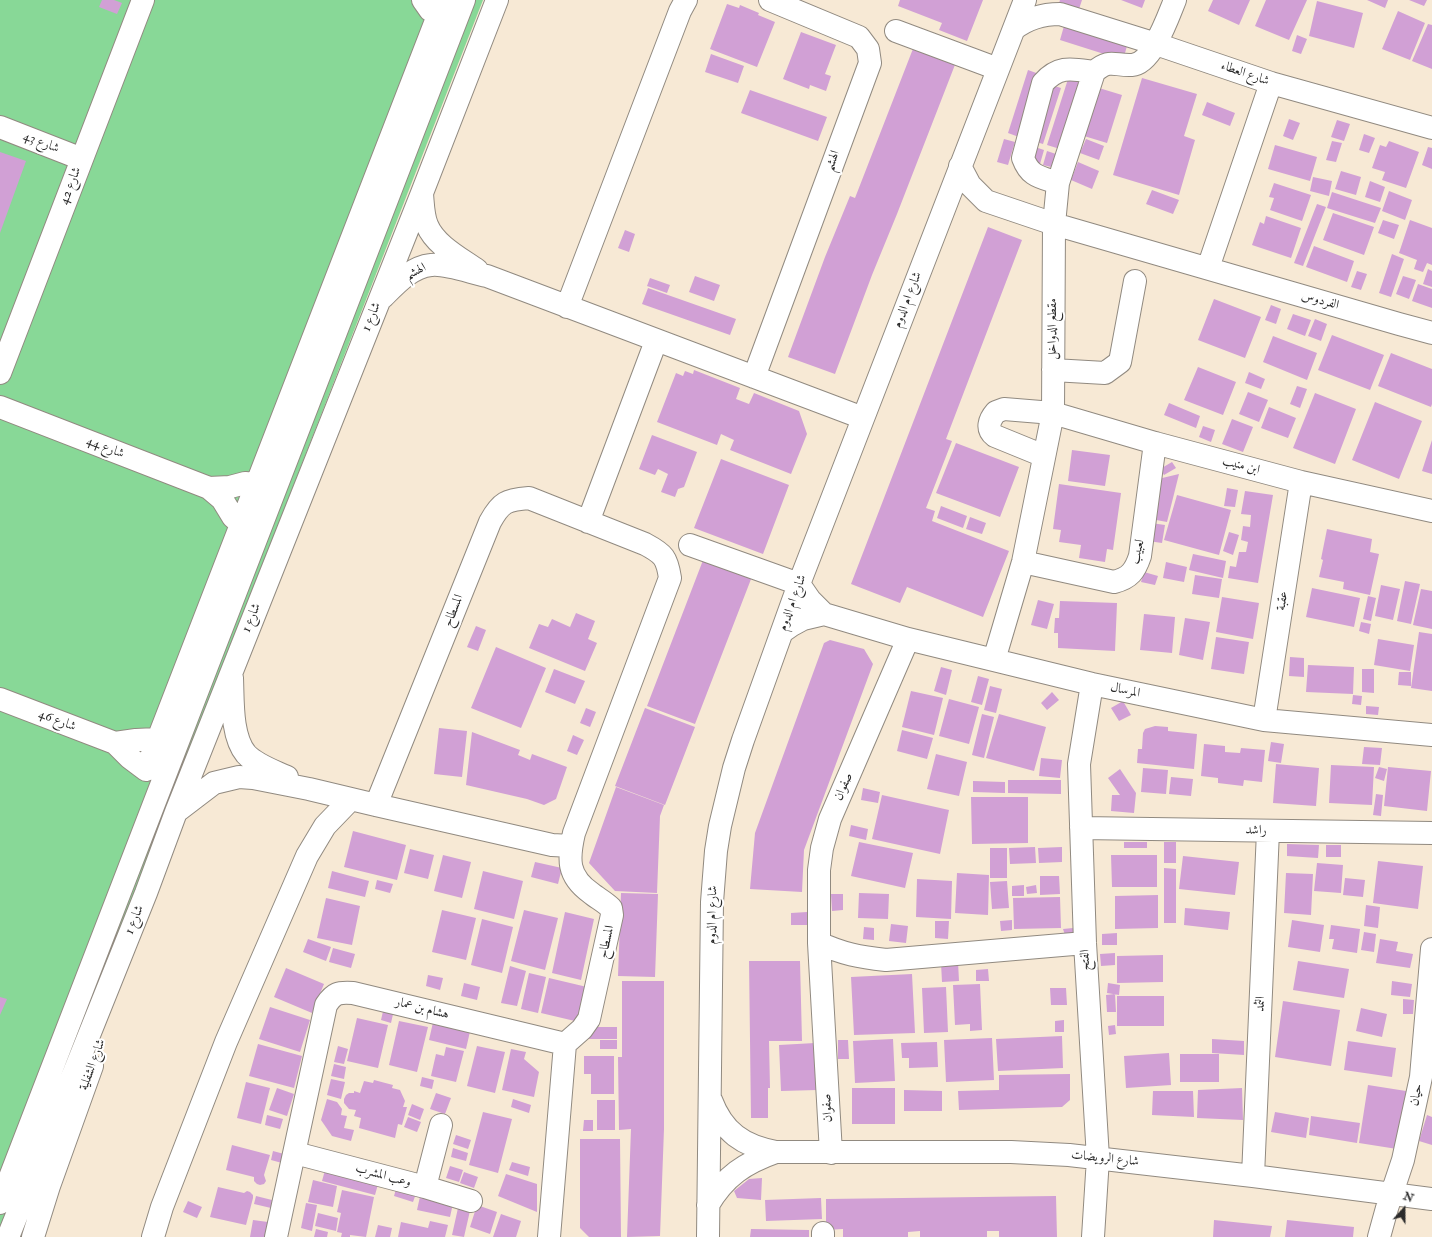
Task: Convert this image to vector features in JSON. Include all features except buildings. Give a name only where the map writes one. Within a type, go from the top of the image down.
[{"type":"street","name":"شارع 42","points":[[0,372],[143,0]]},
{"type":"street","name":"شارع 1","points":[[0,1203],[464,0]]},
{"type":"street","name":"شارع 1","points":[[8,1237],[146,893],[231,672],[422,193],[497,0]]},
{"type":"street","points":[[567,307],[680,11],[686,0]]},
{"type":"street","name":"الهشم","points":[[754,377],[870,63],[868,49],[859,37],[770,0]]},
{"type":"street","name":"شارع ام الدوم","points":[[708,1237],[711,1100],[712,902],[716,851],[726,797],[734,768],[799,584],[941,213],[1025,0]]},
{"type":"street","points":[[1058,183],[1034,174],[1026,168],[1023,158],[1043,83],[1050,74],[1061,70],[1071,69],[1094,72],[1102,65],[1111,63],[1133,65],[1142,61],[1156,44],[1175,0]]},
{"type":"street","points":[[115,744],[136,740],[158,739],[241,524],[435,5]]},
{"type":"street","name":"شارع العطاء","points":[[1014,29],[1030,19],[1050,14],[1053,7],[1271,83],[1432,128]]},
{"type":"street","points":[[896,31],[998,69]]},
{"type":"street","name":"مقطع الدواخل","points":[[994,660],[1023,562],[1053,413],[1054,224],[1058,183],[1094,72]]},
{"type":"street","points":[[1208,268],[1271,83]]},
{"type":"street","name":"شارع 43","points":[[0,127],[82,159]]},
{"type":"street","name":"الفردوس","points":[[960,166],[970,186],[986,201],[1054,224],[1399,324],[1432,332]]},
{"type":"street","name":"الهشم","points":[[422,193],[426,224],[431,233],[447,248],[486,276]]},
{"type":"street","name":"الفردوس","points":[[941,213],[963,205],[986,201]]},
{"type":"street","name":"الهشم","points":[[378,302],[404,277],[416,270],[431,265],[443,266],[486,276],[863,418]]},
{"type":"street","points":[[1053,370],[1105,373],[1120,362],[1135,281]]},
{"type":"street","points":[[588,522],[656,341]]},
{"type":"street","name":"شارع 44","points":[[0,407],[209,488],[222,499],[233,517],[241,524]]},
{"type":"street","name":"ابن منيب","points":[[1044,456],[991,433],[989,428],[993,415],[1000,410],[1053,413],[1155,443],[1301,482],[1432,511]]},
{"type":"street","name":"لعبيب","points":[[1023,562],[1114,582],[1123,580],[1131,574],[1140,556],[1155,443]]},
{"type":"street","name":"شارع 44","points":[[209,488],[230,486],[245,482],[256,484]]},
{"type":"street","name":"عقبة","points":[[1264,720],[1301,482]]},
{"type":"street","name":"المسطاح","points":[[376,805],[490,522],[498,508],[512,500],[528,498],[659,551],[668,563],[670,578],[574,833],[571,846],[570,860],[572,874],[579,883],[611,908],[612,915],[589,1019],[582,1029],[565,1044]]},
{"type":"street","points":[[690,545],[799,584]]},
{"type":"street","name":"المرسال","points":[[799,584],[810,600],[824,614],[908,639],[1092,684],[1264,720],[1432,735]]},
{"type":"street","name":"المرسال","points":[[782,632],[792,624],[803,619],[824,614]]},
{"type":"street","name":"صفوان","points":[[831,1153],[819,943],[819,870],[822,848],[830,819],[908,639]]},
{"type":"street","points":[[231,672],[237,736],[246,754],[259,764],[309,789]]},
{"type":"street","name":"الفتح","points":[[1092,684],[1079,764],[1085,943],[1098,1158],[1093,1237]]},
{"type":"street","name":"شارع 46","points":[[0,699],[115,744],[146,770],[158,739]]},
{"type":"street","points":[[176,812],[214,783],[239,777],[253,778],[309,789],[552,844],[571,846]]},
{"type":"street","points":[[153,1237],[162,1207],[226,1042],[308,856],[325,826],[351,799]]},
{"type":"street","name":"راشد","points":[[1081,828],[1432,833]]},
{"type":"street","name":"الثمد","points":[[1253,1176],[1268,831]]},
{"type":"street","name":"شارع الشفلية","points":[[32,1237],[142,929],[146,912],[146,893]]},
{"type":"street","points":[[819,943],[857,956],[886,960],[1085,943]]},
{"type":"street","name":"حيان","points":[[1379,1237],[1427,1078],[1432,950]]},
{"type":"street","name":"هشام بن عمار","points":[[276,1237],[323,1016],[326,1005],[332,995],[342,992],[353,992],[565,1044]]},
{"type":"street","points":[[549,1237],[565,1044]]},
{"type":"street","name":"شارع الرويضات","points":[[711,1100],[720,1119],[734,1135],[752,1146],[762,1150],[776,1152],[1011,1152],[1098,1158],[1432,1199]]},
{"type":"street","points":[[424,1187],[441,1125]]},
{"type":"street","name":"شارع الرويضات","points":[[708,1205],[715,1193],[734,1173],[759,1158],[776,1152]]},
{"type":"street","name":"وعب المشرب","points":[[295,1153],[471,1201]]},
{"type":"green space","points":[[0,0],[483,0],[0,1237]]}]
